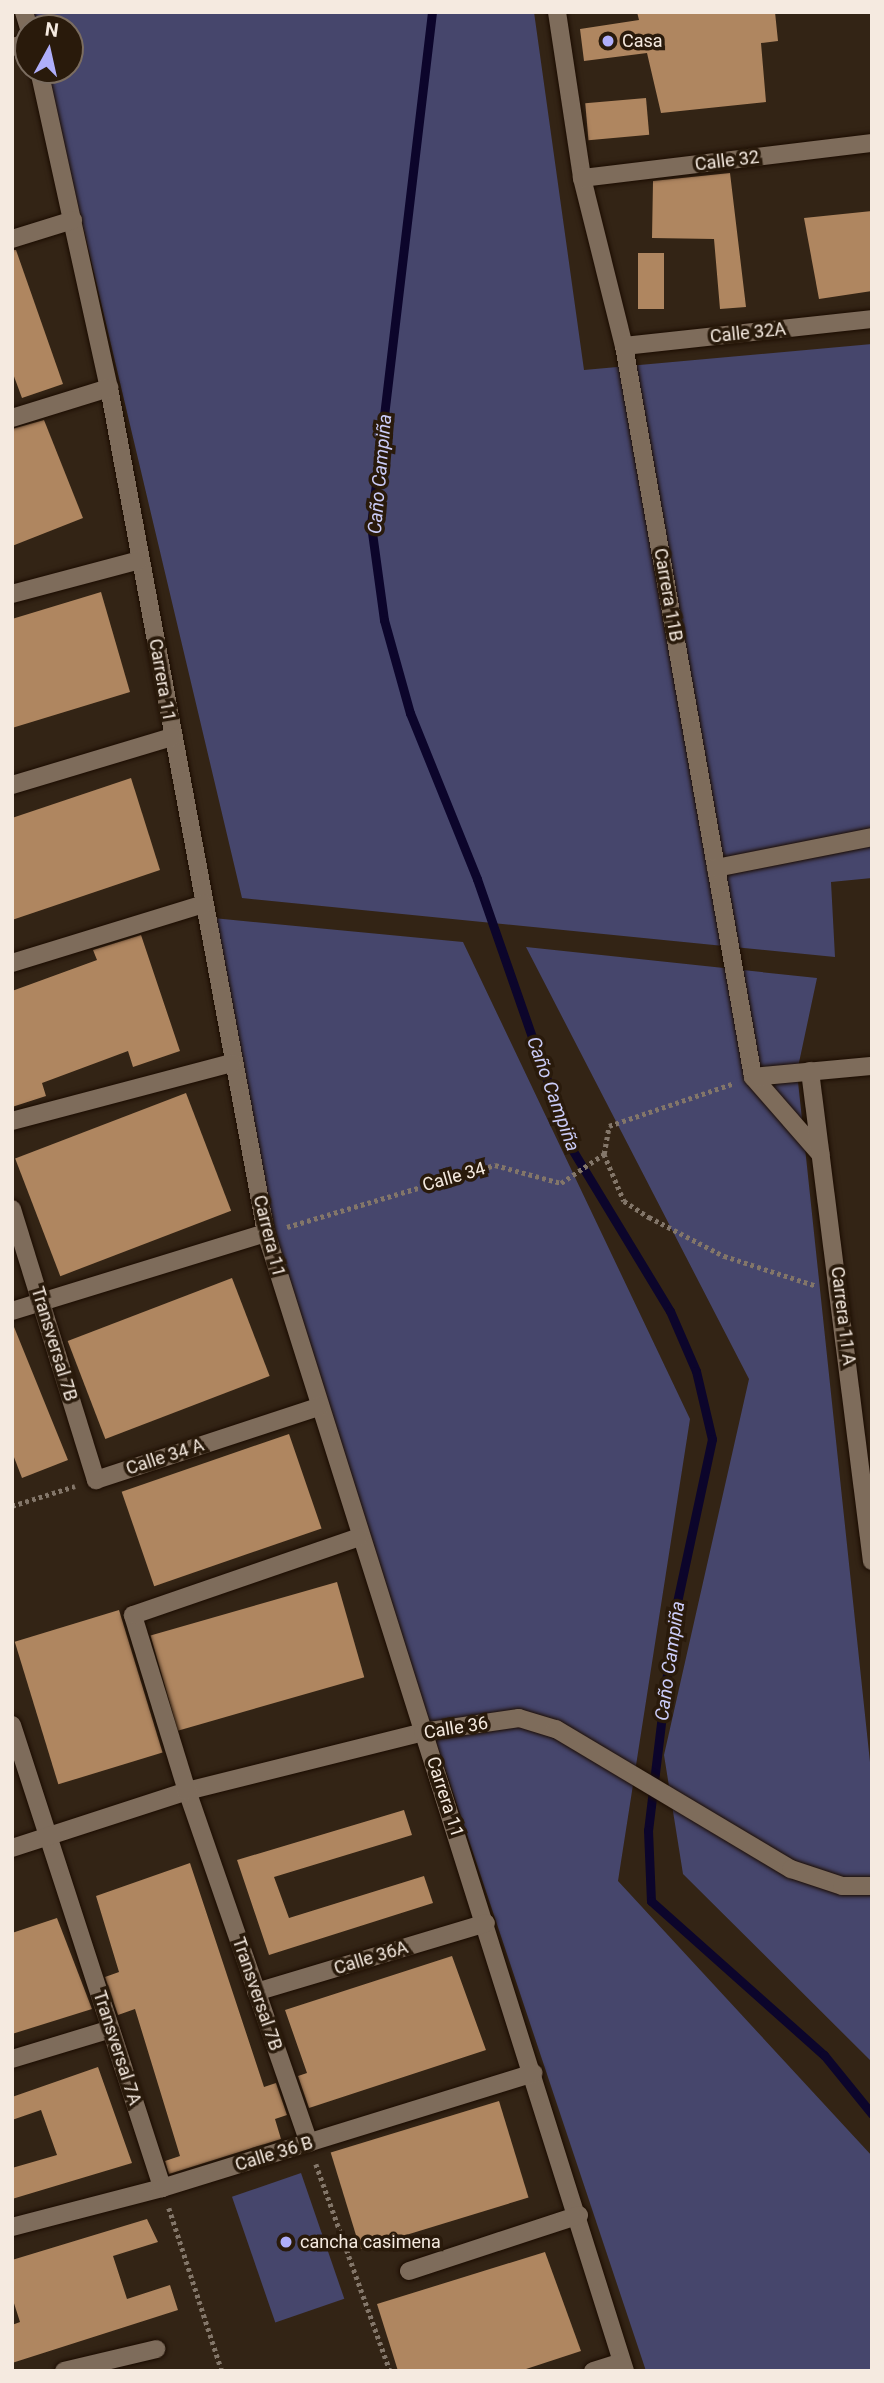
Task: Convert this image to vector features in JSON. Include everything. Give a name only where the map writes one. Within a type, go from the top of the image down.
[{"type":"street","name":"Carrera 11B","points":[[557,12],[582,178],[624,346],[752,1077]]},
{"type":"street","name":"Carrera 11","points":[[42,84],[108,388],[231,1063],[266,1233],[359,1537],[579,2215],[624,2367]]},
{"type":"street","name":"Calle 32","points":[[582,178],[872,143]]},
{"type":"street","points":[[12,239],[73,220]]},
{"type":"street","name":"Calle 32A","points":[[624,346],[872,319]]},
{"type":"street","points":[[12,418],[108,388]]},
{"type":"street","points":[[12,594],[140,560]]},
{"type":"street","points":[[12,785],[172,737]]},
{"type":"street","points":[[716,868],[872,837]]},
{"type":"street","points":[[12,963],[204,904]]},
{"type":"street","points":[[12,1121],[231,1063]]},
{"type":"street","points":[[752,1077],[872,1066]]},
{"type":"street","name":"Carrera 11 A","points":[[810,1071],[842,1305],[866,1448],[872,1561]]},
{"type":"street","points":[[752,1077],[821,1155]]},
{"type":"street","name":"Transversal 7B","points":[[12,1209],[96,1480]]},
{"type":"street","points":[[12,1311],[266,1233]]},
{"type":"street","name":"Calle 34 A","points":[[96,1480],[318,1407]]},
{"type":"street","name":"Transversal 7B","points":[[309,2143],[187,1791],[133,1615],[359,1537]]},
{"type":"street","name":"Calle 36","points":[[12,1848],[47,1834],[187,1791],[423,1732],[519,1718],[555,1729],[637,1782],[791,1870],[842,1886],[872,1886]]},
{"type":"street","name":"Transversal 7A","points":[[12,1725],[162,2188]]},
{"type":"street","name":"Calle 36A","points":[[256,1992],[486,1923]]},
{"type":"street","points":[[12,2059],[111,2029]]},
{"type":"street","name":"Calle 36 B","points":[[12,2227],[162,2188],[534,2073]]},
{"type":"street","points":[[409,2271],[579,2215]]},
{"type":"street","points":[[64,2371],[156,2349]]},
{"type":"street","points":[[593,2371],[624,2367]]},
{"type":"path","points":[[752,1077],[609,1126],[601,1156],[624,1201],[640,1212],[724,1256],[806,1279],[842,1305]]},
{"type":"path","name":"Calle 34","points":[[266,1233],[495,1165],[561,1183],[601,1156]]},
{"type":"path","points":[[12,1506],[96,1480]]},
{"type":"path","points":[[309,2143],[390,2371]]},
{"type":"path","points":[[162,2188],[222,2371]]},
{"type":"shaded area","points":[[534,12],[584,370],[872,344],[872,878],[831,882],[835,957],[242,898],[49,84],[84,84],[84,14],[33,14]]},
{"type":"shaded area","points":[[213,918],[463,942],[690,1419],[618,1881],[872,2156],[872,2371],[646,2371],[273,1253]]},
{"type":"shaded area","points":[[526,947],[817,978],[797,1072],[872,1781],[872,2062],[683,1874],[664,1755],[749,1379]]},
{"type":"shaded area","name":"cancha casimena","points":[[301,2173],[344,2299],[275,2323],[232,2197]]},
{"type":"building","points":[[637,12],[775,12],[778,41],[761,43],[766,102],[661,113],[647,53],[584,61],[580,29],[639,20]]},
{"type":"building","points":[[646,98],[649,135],[588,140],[585,103]]},
{"type":"building","points":[[730,173],[746,307],[720,309],[714,239],[652,238],[653,181]]},
{"type":"building","points":[[872,211],[872,291],[819,299],[804,218]]},
{"type":"building","points":[[12,250],[16,250],[63,384],[22,398],[12,371]]},
{"type":"building","points":[[638,253],[664,253],[664,309],[638,309]]},
{"type":"building","points":[[44,420],[83,518],[12,546],[12,429]]},
{"type":"building","points":[[101,592],[130,692],[12,728],[12,619]]},
{"type":"building","points":[[131,778],[160,870],[12,920],[12,818]]},
{"type":"building","points":[[141,935],[180,1051],[133,1067],[128,1051],[42,1083],[46,1096],[12,1107],[12,991],[97,960],[93,950]]},
{"type":"building","points":[[186,1093],[231,1211],[60,1276],[15,1159]]},
{"type":"building","points":[[232,1278],[270,1376],[105,1439],[68,1341]]},
{"type":"building","points":[[12,1322],[68,1460],[22,1478],[12,1452]]},
{"type":"building","points":[[289,1434],[322,1529],[154,1586],[122,1492]]},
{"type":"building","points":[[337,1582],[364,1677],[178,1731],[151,1635]]},
{"type":"building","points":[[119,1610],[163,1752],[58,1784],[15,1642]]},
{"type":"building","points":[[404,1810],[412,1835],[274,1877],[289,1918],[424,1876],[433,1903],[269,1955],[237,1860]]},
{"type":"building","points":[[190,1863],[264,2087],[276,2083],[287,2115],[275,2119],[281,2139],[169,2174],[165,2161],[180,2156],[135,2009],[118,2015],[105,1977],[119,1972],[96,1896]]},
{"type":"building","points":[[57,1918],[92,2009],[12,2034],[12,1933]]},
{"type":"building","points":[[452,1956],[486,2050],[309,2108],[298,2076],[307,2073],[285,2010]]},
{"type":"building","points":[[98,2067],[132,2163],[12,2199],[12,2168],[57,2155],[41,2110],[12,2120],[12,2097]]},
{"type":"building","points":[[499,2101],[529,2198],[360,2249],[331,2152]]},
{"type":"building","points":[[147,2219],[158,2242],[113,2256],[127,2299],[170,2285],[178,2310],[12,2363],[12,2325],[20,2322],[12,2297],[12,2260]]},
{"type":"building","points":[[545,2252],[581,2351],[520,2371],[398,2371],[377,2304]]},
{"type":"waterway","name":"Caño Campiña","points":[[432,12],[371,525],[384,620],[410,713],[477,879],[570,1146],[670,1311],[696,1371],[712,1439],[674,1616],[648,1830],[651,1901],[824,2055],[872,2114]]},
{"type":"place","name":"Casa","points":[[608,41]]},
{"type":"place","name":"cancha casimena","points":[[286,2242]]}]
